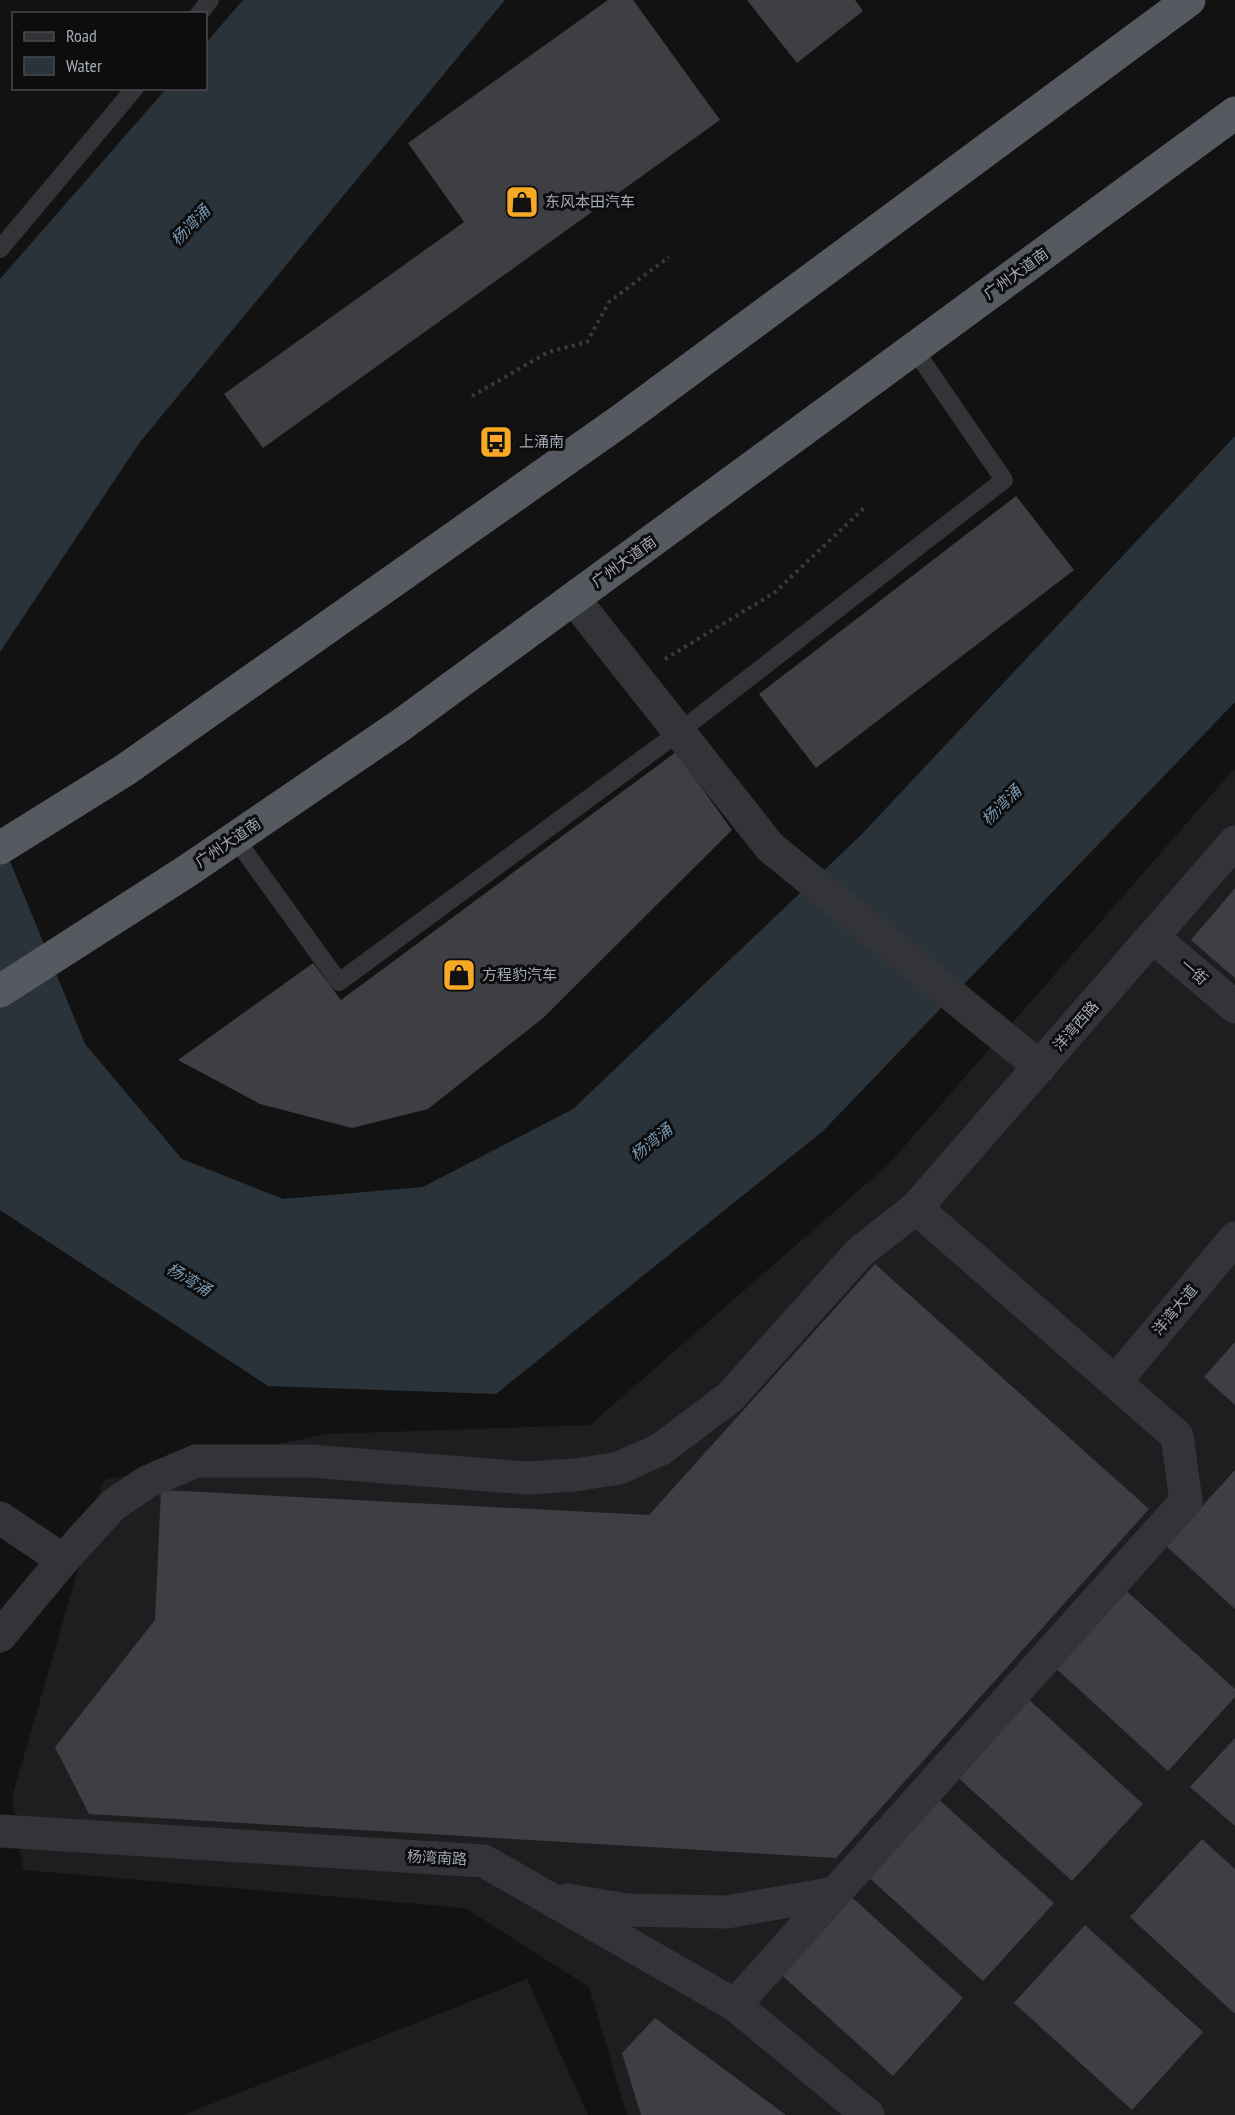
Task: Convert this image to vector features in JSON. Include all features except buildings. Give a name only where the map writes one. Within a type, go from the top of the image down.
[{"type":"highway","points":[[0,848],[125,770],[623,419],[1189,0]]},
{"type":"highway","name":"广州大道南","points":[[0,991],[187,871],[401,725],[1235,113]]},
{"type":"street","points":[[574,599],[770,847],[1040,1067]]},
{"type":"street","name":"洋湾西路","points":[[0,1636],[63,1560],[113,1505],[147,1482],[196,1461],[309,1461],[526,1478],[575,1475],[619,1468],[661,1449],[730,1397],[860,1252],[916,1208],[1235,843]]},
{"type":"street","name":"一街","points":[[1153,937],[1235,1007]]},
{"type":"street","points":[[735,2005],[1186,1501],[1177,1436],[916,1208]]},
{"type":"street","name":"洋湾大道","points":[[1115,1382],[1235,1238]]},
{"type":"street","points":[[0,1518],[63,1560]]},
{"type":"street","name":"杨湾南路","points":[[0,1831],[484,1861],[735,2005],[868,2115]]},
{"type":"street","points":[[545,1896],[627,1910],[727,1912],[835,1893]]},
{"type":"lane","points":[[201,12],[210,0]]},
{"type":"lane","points":[[0,249],[133,90]]},
{"type":"lane","points":[[235,838],[339,982],[679,732],[1004,480],[914,349]]},
{"type":"path","points":[[472,396],[548,352],[587,342],[609,302],[669,257]]},
{"type":"path","points":[[658,664],[774,593],[864,508]]},
{"type":"shaded area","points":[[1235,768],[1235,2115],[627,2115],[589,1987],[465,1908],[23,1870],[12,1797],[104,1480],[327,1434],[590,1425],[889,1164]]},
{"type":"shaded area","points":[[527,1979],[588,2115],[183,2115]]},
{"type":"water","name":"杨湾涌","points":[[243,0],[505,0],[140,442],[0,652],[0,279],[165,90],[207,90],[207,42]]},
{"type":"water","name":"杨湾涌","points":[[1235,436],[1235,702],[823,1131],[496,1394],[268,1386],[0,1210],[0,837],[85,1044],[182,1159],[283,1199],[423,1187],[573,1109],[862,834]]},
{"type":"place","name":"东风本田汽车","points":[[522,202]]},
{"type":"place","name":"上涌南","points":[[496,442]]},
{"type":"place","name":"方程豹汽车","points":[[459,975]]}]
